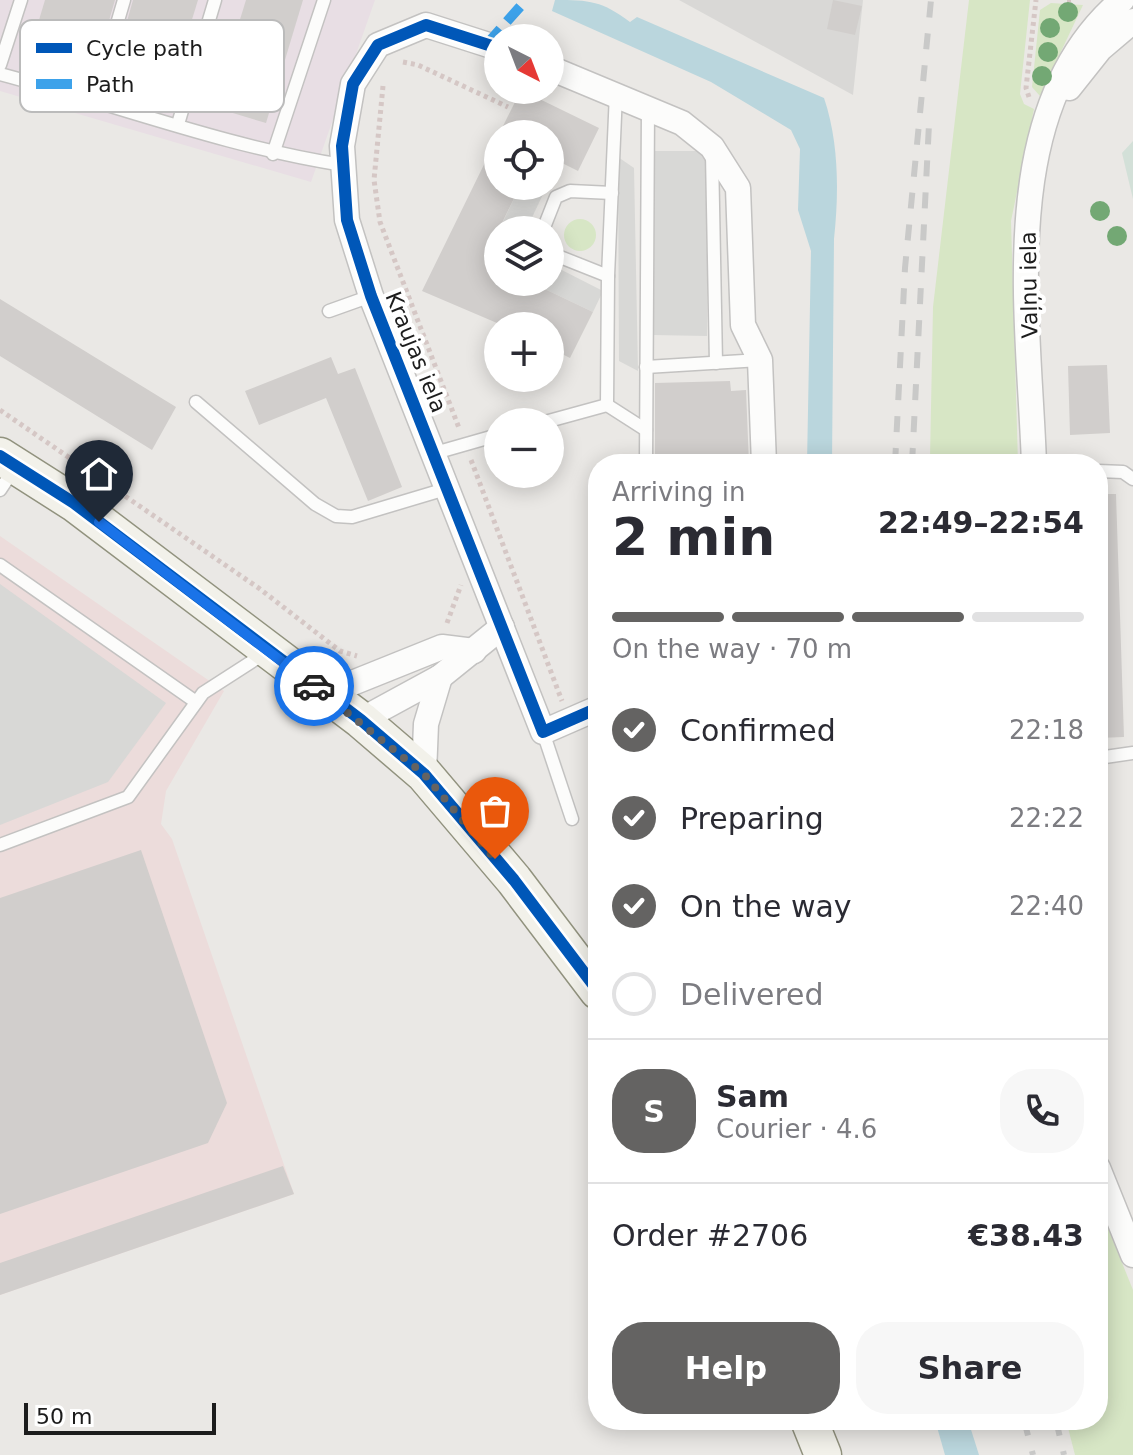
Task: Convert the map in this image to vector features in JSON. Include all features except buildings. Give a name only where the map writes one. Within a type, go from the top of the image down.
[{"type":"street","name":"Vaļņu iela","points":[[1034,454],[1028,199],[1032,167],[1066,65],[1086,36],[1122,0]]},
{"type":"street","name":"Vaļņu iela","points":[[1051,109],[1100,49],[1133,21]]},
{"type":"street","name":"Kraujas iela","points":[[484,44],[426,25],[378,45],[353,84],[342,146],[347,220],[371,296],[543,732]]},
{"type":"street","points":[[564,73],[682,123],[712,147],[738,188],[743,325],[760,360],[764,454]]},
{"type":"street","points":[[5,471],[74,503],[361,720],[424,774],[514,880],[588,978]]},
{"type":"street","points":[[361,720],[440,677],[502,627]]},
{"type":"street","points":[[325,694],[442,647],[474,651]]},
{"type":"street","points":[[424,774],[426,724],[440,677]]},
{"type":"street","points":[[543,732],[588,713]]},
{"type":"street","points":[[1108,1193],[1133,1255]]},
{"type":"street","points":[[813,1430],[823,1455]]},
{"type":"lane","points":[[0,65],[21,0]]},
{"type":"lane","points":[[118,20],[124,0]]},
{"type":"lane","points":[[209,20],[215,0]]},
{"type":"lane","points":[[273,154],[324,0]]},
{"type":"lane","points":[[0,74],[20,79]]},
{"type":"lane","points":[[607,405],[608,276],[616,93]]},
{"type":"lane","points":[[646,454],[648,107]]},
{"type":"lane","points":[[138,112],[273,154],[343,165]]},
{"type":"lane","points":[[178,124],[182,112]]},
{"type":"lane","points":[[712,147],[716,363]]},
{"type":"lane","points":[[549,216],[556,197],[570,191],[612,193]]},
{"type":"lane","points":[[564,259],[608,276]]},
{"type":"lane","points":[[329,311],[371,296]]},
{"type":"lane","points":[[646,367],[760,360]]},
{"type":"lane","points":[[196,402],[315,504],[336,516],[352,517],[449,488]]},
{"type":"lane","points":[[564,417],[607,405],[646,430]]},
{"type":"lane","points":[[435,453],[484,439]]},
{"type":"lane","points":[[1108,471],[1123,472],[1133,479]]},
{"type":"lane","points":[[0,565],[196,702]]},
{"type":"lane","points":[[0,845],[128,797],[203,693],[268,651]]},
{"type":"lane","points":[[543,732],[572,819]]},
{"type":"lane","points":[[1108,757],[1133,753]]},
{"type":"path","points":[[1036,0],[1026,93],[1051,109]]},
{"type":"path","points":[[389,69],[402,61],[418,65],[508,107]]},
{"type":"path","points":[[383,82],[374,180],[380,222],[570,721]]},
{"type":"path","points":[[0,410],[260,589],[340,651],[362,657]]},
{"type":"path","points":[[446,627],[456,601],[457,587],[509,564]]},
{"type":"shaded area","points":[[0,0],[375,0],[311,182],[72,112],[284,112],[284,20],[20,20],[20,97],[0,91]]},
{"type":"shaded area","points":[[679,0],[863,0],[853,95]]},
{"type":"shaded area","points":[[1133,141],[1133,199],[1122,153]]},
{"type":"shaded area","points":[[653,151],[707,151],[707,336],[653,335]]},
{"type":"shaded area","points":[[618,157],[634,168],[638,371],[619,361]]},
{"type":"shaded area","points":[[513,200],[540,200],[533,216],[506,216]]},
{"type":"shaded area","points":[[564,271],[603,291],[593,312],[559,296],[564,296]]},
{"type":"shaded area","points":[[0,536],[224,691],[166,791],[161,824],[172,839],[294,1194],[0,1295]]},
{"type":"shaded area","points":[[0,584],[166,703],[108,782],[0,825]]},
{"type":"green space","points":[[969,0],[1030,0],[1020,94],[1024,104],[1034,109],[1011,221],[1018,454],[930,454],[933,307]]},
{"type":"green space","points":[[1051,3],[1083,5],[1040,96],[1032,87],[1040,10]]},
{"type":"green space","points":[[574,220],[586,220],[595,229],[595,241],[586,250],[574,250],[565,241],[565,229]]},
{"type":"green space","points":[[1108,1228],[1133,1290],[1133,1455],[1075,1455],[1069,1430],[1108,1430]]},
{"type":"water","points":[[555,0],[595,3],[630,22],[637,17],[824,98],[833,132],[837,186],[832,454],[807,454],[811,251],[798,210],[800,149],[791,130],[711,82],[552,11]]},
{"type":"water","points":[[938,1430],[971,1430],[979,1455],[945,1455]]},
{"type":"railway","points":[[896,454],[905,268],[931,0]]},
{"type":"railway","points":[[912,454],[929,124]]},
{"type":"railway","points":[[1027,1430],[1033,1455]]},
{"type":"railway","points":[[1058,1430],[1064,1455]]},
{"type":"marked path","points":[[505,24],[526,0]]},
{"type":"cycle path","points":[[484,44],[426,25],[378,45],[353,84],[342,146],[347,220],[371,296],[543,732],[588,712]]},
{"type":"cycle path","points":[[0,456],[74,503],[361,720],[424,774],[514,880],[588,978]]},
{"type":"way so far","points":[[314,686],[361,720],[424,774],[495,859]]},
{"type":"route","points":[[99,522],[314,686]]}]
